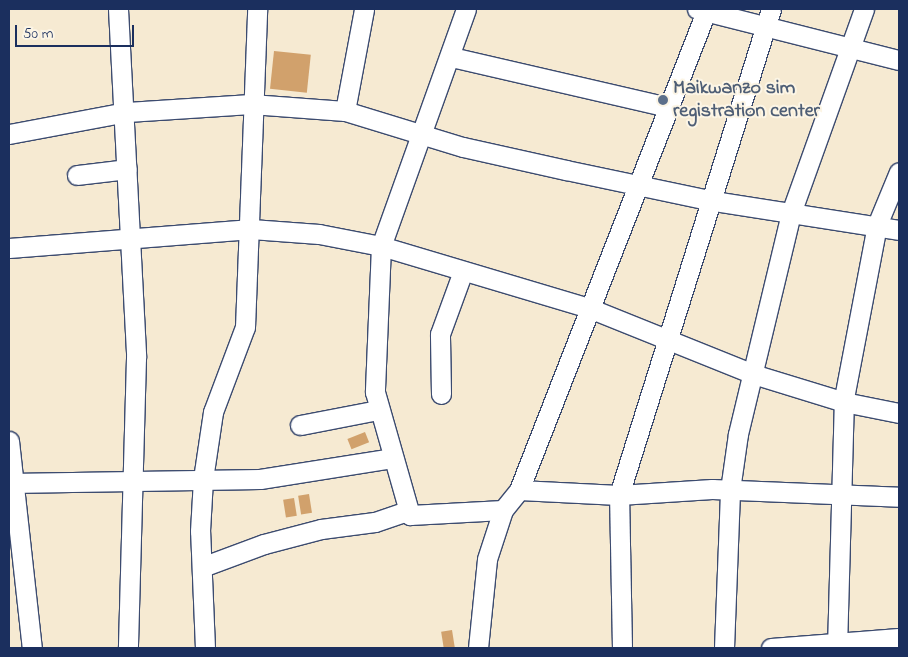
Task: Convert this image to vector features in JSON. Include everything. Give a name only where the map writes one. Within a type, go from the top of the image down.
[{"type":"street","points":[[118,9],[127,112],[128,239],[136,358],[128,648]]},
{"type":"street","points":[[204,648],[202,567],[204,479],[213,412],[245,327],[251,229],[248,163],[257,9]]},
{"type":"street","points":[[345,111],[364,9]]},
{"type":"street","points":[[407,511],[401,472],[394,458],[378,410],[375,392],[381,246],[420,132],[451,56],[466,9]]},
{"type":"street","points":[[622,648],[619,496],[708,200],[771,9]]},
{"type":"street","points":[[724,648],[730,490],[753,374],[791,213],[840,71],[853,46],[864,9]]},
{"type":"street","points":[[478,648],[487,559],[503,510],[519,490],[703,10],[764,29],[853,46],[899,60]]},
{"type":"street","points":[[451,56],[667,107]]},
{"type":"street","points":[[9,134],[127,112],[251,104],[345,111],[472,149],[708,200],[877,225],[899,230]]},
{"type":"street","points":[[77,175],[127,169]]},
{"type":"street","points":[[837,645],[844,402],[877,225],[899,172]]},
{"type":"street","points":[[9,248],[251,229],[319,234],[381,246],[588,308],[753,374],[844,402],[899,413]]},
{"type":"street","points":[[441,394],[440,334],[462,271]]},
{"type":"street","points":[[300,425],[378,410]]},
{"type":"street","points":[[9,441],[11,483],[32,648]]},
{"type":"street","points":[[11,483],[287,476],[394,458]]},
{"type":"street","points":[[519,490],[619,496],[730,490],[899,496]]},
{"type":"street","points":[[202,567],[264,544],[321,529],[375,522],[407,511],[418,516],[503,510]]},
{"type":"street","points":[[771,648],[837,645],[899,638]]},
{"type":"building","points":[[274,51],[311,55],[307,93],[270,89]]},
{"type":"building","points":[[365,432],[369,442],[352,449],[347,439]]},
{"type":"building","points":[[309,494],[312,513],[301,514],[298,496]]},
{"type":"building","points":[[294,498],[297,516],[286,517],[283,500]]},
{"type":"building","points":[[452,630],[455,648],[444,648],[441,632]]},
{"type":"place","name":"Maikwanzo sim registration center","points":[[663,100]]}]
